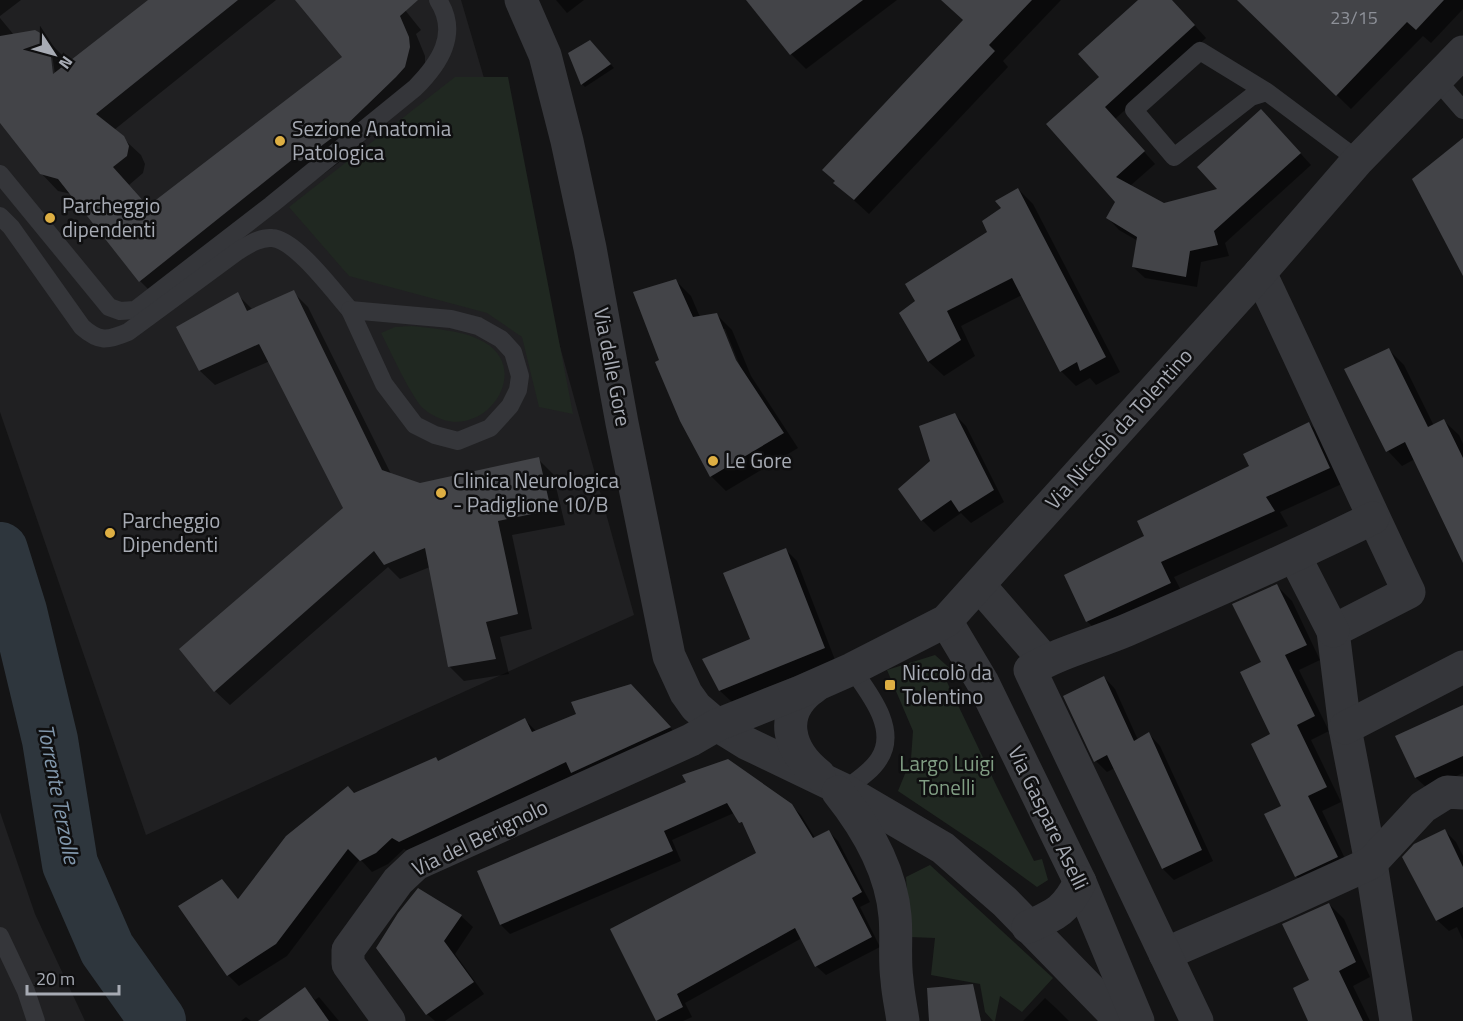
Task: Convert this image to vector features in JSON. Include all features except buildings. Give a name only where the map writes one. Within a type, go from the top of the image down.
[{"type":"street","name":"Via delle Gore","points":[[521,0],[546,55],[567,141],[669,656],[678,679],[696,707],[717,725],[746,743],[835,786]]},
{"type":"street","name":"Via Niccolò da Tolentino","points":[[852,669],[946,621],[1260,273],[1358,160],[1463,52]]},
{"type":"street","points":[[1260,273],[1316,387],[1330,425],[1409,592],[1333,631]]},
{"type":"street","points":[[1197,1021],[1030,670],[1045,661],[1099,642],[1295,557],[1373,518]]},
{"type":"street","points":[[1295,557],[1333,631],[1345,728],[1371,863],[1396,1021]]},
{"type":"street","points":[[979,585],[1045,661]]},
{"type":"street","name":"Via Gaspare Aselli","points":[[946,621],[982,683],[1080,882],[1138,1021]]},
{"type":"street","points":[[1345,728],[1463,667]]},
{"type":"street","points":[[717,725],[852,669]]},
{"type":"street","points":[[808,689],[799,699],[791,714],[789,725],[793,741],[803,760],[812,770],[835,786],[943,848],[990,888],[1121,1021]]},
{"type":"street","name":"Via del Berignolo","points":[[389,1021],[348,964],[348,950],[398,880],[416,864],[691,740],[717,725]]},
{"type":"street","points":[[835,786],[857,816],[871,842],[891,892],[895,915],[896,979],[903,1021]]},
{"type":"street","points":[[1165,954],[1371,863],[1423,807],[1446,792],[1463,793]]},
{"type":"street","points":[[1028,927],[1064,908],[1080,882]]},
{"type":"lane","points":[[0,174],[109,307],[120,311],[135,310],[271,205],[430,74],[440,59],[446,36],[446,15],[438,0]]},
{"type":"lane","points":[[1267,92],[1251,97],[1174,157],[1134,110],[1200,51],[1267,92],[1358,160]]},
{"type":"lane","points":[[1436,79],[1463,110]]},
{"type":"lane","points":[[0,216],[11,227],[82,327],[94,338],[117,337],[128,332],[238,250],[257,240],[273,237],[302,255],[350,310],[384,384],[415,425],[435,435],[458,441],[490,428],[510,406],[518,390],[519,376],[513,352],[501,339],[478,326],[451,319],[350,310]]},
{"type":"lane","points":[[41,269],[86,279]]},
{"type":"lane","points":[[835,786],[873,768],[881,757],[885,743],[883,721],[872,697],[852,669]]},
{"type":"lane","points":[[0,936],[26,991],[36,1021]]},
{"type":"shaded area","points":[[0,0],[461,0],[514,180],[634,615],[146,835],[0,412]]},
{"type":"shaded area","points":[[0,812],[35,914],[85,1021],[0,1021]]},
{"type":"green space","points":[[455,77],[508,77],[573,414],[539,407],[522,337],[487,313],[349,276],[289,207]]},
{"type":"green space","points":[[412,326],[449,331],[476,338],[499,355],[504,371],[502,388],[494,403],[480,415],[463,421],[444,420],[424,409],[408,385],[381,333],[395,327]]},
{"type":"green space","name":"Largo Luigi Tonelli","points":[[935,655],[955,673],[947,682],[1034,861],[1042,859],[1048,880],[1037,887],[898,791],[911,759],[913,731],[887,670]]},
{"type":"green space","points":[[930,865],[1053,978],[1022,1012],[1000,996],[995,1021],[993,1021],[985,1012],[980,984],[931,975],[935,938],[910,937],[906,877]]},
{"type":"waterway","name":"Torrente Terzolle","points":[[0,550],[19,611],[50,740],[70,864],[107,949],[158,1021]]},
{"type":"place","name":"Sezione Anatomia Patologica","points":[[280,141]]},
{"type":"place","name":"Parcheggio dipendenti","points":[[50,218]]},
{"type":"place","name":"Le Gore","points":[[713,461]]},
{"type":"place","name":"Clinica Neurologica - Padiglione 10/B","points":[[441,493]]},
{"type":"place","name":"Parcheggio Dipendenti","points":[[110,533]]},
{"type":"place","name":"Niccolò da Tolentino","points":[[890,685]]}]
